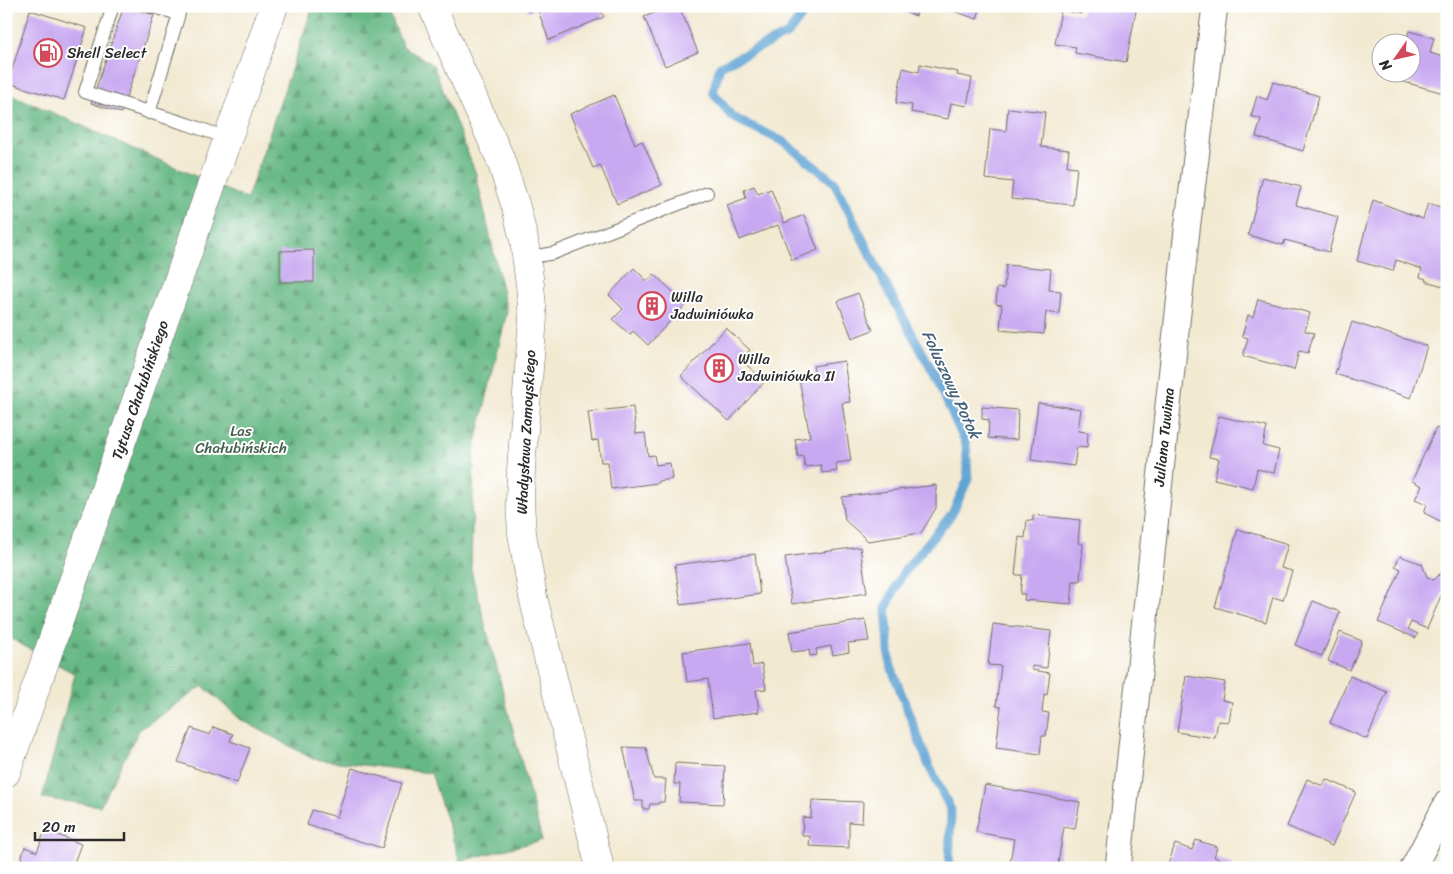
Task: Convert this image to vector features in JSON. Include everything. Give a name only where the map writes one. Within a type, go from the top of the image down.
[{"type":"street","name":"Tytusa Chałubińskiego","points":[[6,773],[274,6]]},
{"type":"street","name":"Władysława Zamoyskiego","points":[[432,6],[500,158],[516,207],[526,258],[533,318],[521,469],[520,502],[525,558],[600,868]]},
{"type":"street","name":"Juliana Tuwima","points":[[1118,868],[1187,230],[1215,6]]},
{"type":"street","points":[[1413,868],[1447,803]]},
{"type":"lane","points":[[113,6],[85,92],[227,138]]},
{"type":"lane","points":[[149,113],[179,14],[150,6]]},
{"type":"lane","points":[[526,258],[554,253],[707,193]]},
{"type":"green space","name":"Las Chałubińskich","points":[[313,6],[386,6],[403,46],[433,65],[476,174],[507,312],[474,451],[471,570],[542,840],[460,861],[431,773],[313,759],[240,719],[203,686],[139,730],[100,806],[42,798],[75,674],[6,636],[6,92],[247,199]]},
{"type":"building","points":[[124,6],[154,15],[121,113],[91,103]]},
{"type":"building","points":[[526,6],[599,6],[604,17],[549,40],[537,8],[528,12]]},
{"type":"building","points":[[671,6],[679,6],[698,52],[665,66],[644,17]]},
{"type":"building","points":[[890,6],[919,6],[916,16],[890,7]]},
{"type":"building","points":[[938,6],[981,6],[977,19]]},
{"type":"building","points":[[1083,6],[1137,6],[1126,62],[1075,53],[1076,47],[1055,44],[1061,10],[1081,14]]},
{"type":"building","name":"Shell Select","points":[[30,10],[87,28],[64,100],[8,83]]},
{"type":"building","points":[[1420,34],[1434,38],[1430,53],[1447,58],[1447,94],[1404,82],[1420,82]]},
{"type":"building","points":[[920,64],[958,72],[957,75],[972,78],[967,106],[951,103],[948,119],[911,112],[912,105],[896,103],[903,68],[919,72]]},
{"type":"building","points":[[1273,82],[1319,96],[1303,151],[1256,137],[1261,119],[1251,116],[1257,96],[1267,100]]},
{"type":"building","points":[[614,95],[635,144],[642,141],[662,185],[617,204],[600,165],[593,168],[570,114]]},
{"type":"building","points":[[1008,108],[1045,112],[1041,147],[1069,150],[1067,166],[1077,167],[1073,205],[1011,199],[1013,182],[985,179],[990,129],[1006,131]]},
{"type":"building","points":[[1263,177],[1301,187],[1296,205],[1338,217],[1329,252],[1285,240],[1283,245],[1248,235]]},
{"type":"building","points":[[754,186],[758,194],[771,189],[784,223],[804,215],[818,250],[792,260],[778,225],[740,240],[727,205],[746,198],[744,190]]},
{"type":"building","points":[[1373,200],[1423,219],[1428,203],[1447,209],[1447,287],[1425,281],[1426,279],[1420,277],[1422,269],[1396,260],[1393,271],[1357,261]]},
{"type":"building","points":[[314,250],[314,282],[280,282],[280,251]]},
{"type":"building","points":[[1006,265],[1051,269],[1049,290],[1061,291],[1059,314],[1046,312],[1044,334],[1000,330],[1002,305],[996,304],[997,288],[1004,289]]},
{"type":"building","name":"Willa Jadwiniówka","points":[[634,268],[647,281],[654,274],[686,304],[648,345],[633,331],[630,335],[613,319],[623,309],[609,295]]},
{"type":"building","points":[[858,293],[873,330],[852,338],[838,301]]},
{"type":"building","points":[[1258,299],[1310,313],[1305,331],[1314,333],[1308,353],[1299,351],[1294,370],[1243,356],[1248,338],[1242,336],[1248,315],[1253,317]]},
{"type":"building","points":[[1352,322],[1427,346],[1411,398],[1335,374]]},
{"type":"building","name":"Willa Jadwiniówka II","points":[[726,328],[750,350],[741,360],[765,381],[729,421],[681,376]]},
{"type":"building","points":[[844,361],[850,402],[842,403],[851,461],[836,463],[837,471],[822,473],[821,465],[805,467],[803,456],[798,457],[795,439],[810,437],[799,379],[815,377],[813,366]]},
{"type":"building","points":[[1038,403],[1081,409],[1078,431],[1088,432],[1087,448],[1077,447],[1074,466],[1031,460]]},
{"type":"building","points":[[633,407],[636,434],[645,433],[648,456],[654,455],[656,465],[670,463],[672,479],[658,481],[658,483],[611,489],[608,462],[601,462],[598,440],[592,441],[588,412]]},
{"type":"building","points":[[982,407],[1018,410],[1017,440],[988,438],[989,420],[982,419]]},
{"type":"building","points":[[1219,416],[1267,427],[1263,446],[1279,450],[1274,473],[1257,469],[1253,488],[1214,479],[1219,459],[1209,457]]},
{"type":"building","points":[[1436,428],[1447,433],[1447,513],[1445,512],[1440,521],[1424,513],[1427,504],[1415,499],[1422,486],[1412,481]]},
{"type":"building","points":[[936,485],[936,508],[921,533],[868,541],[845,520],[842,497]]},
{"type":"building","points":[[1033,515],[1080,520],[1078,543],[1083,544],[1080,581],[1073,581],[1071,604],[1024,600],[1025,594],[1020,594],[1022,575],[1015,575],[1019,537],[1025,538],[1027,520],[1033,521]]},
{"type":"building","points":[[1238,529],[1288,544],[1281,568],[1292,571],[1283,600],[1273,597],[1266,622],[1215,607]]},
{"type":"building","points":[[860,547],[867,593],[792,604],[785,557]]},
{"type":"building","points":[[755,554],[760,594],[681,605],[675,565]]},
{"type":"building","points":[[1400,556],[1422,564],[1427,577],[1434,580],[1442,572],[1447,574],[1447,582],[1427,629],[1411,622],[1408,629],[1418,634],[1416,638],[1378,622],[1401,569],[1395,566]]},
{"type":"building","points":[[1313,601],[1340,612],[1322,656],[1295,645]]},
{"type":"building","points":[[865,620],[869,641],[848,643],[849,652],[833,655],[831,646],[816,649],[817,655],[810,656],[809,650],[792,652],[789,632]]},
{"type":"building","points":[[993,624],[1051,631],[1047,668],[1032,666],[1032,670],[1050,673],[1047,695],[1044,694],[1042,712],[1049,713],[1046,736],[1042,736],[1040,754],[996,748],[1001,707],[996,706],[1001,666],[988,665]]},
{"type":"building","points":[[1340,632],[1362,641],[1350,670],[1328,661]]},
{"type":"building","points":[[750,643],[753,666],[762,664],[766,689],[756,690],[759,712],[713,718],[708,679],[687,682],[683,652]]},
{"type":"building","points":[[1186,676],[1225,682],[1222,700],[1232,702],[1229,722],[1218,721],[1215,738],[1177,732]]},
{"type":"building","points":[[1350,676],[1387,692],[1367,739],[1330,723]]},
{"type":"building","points":[[213,727],[233,734],[230,741],[250,748],[237,783],[178,762],[191,728],[210,735]]},
{"type":"building","points":[[623,747],[646,748],[654,779],[666,779],[664,802],[650,804],[649,809],[643,809],[643,801],[635,801]]},
{"type":"building","points":[[675,763],[725,766],[723,804],[679,802],[680,784],[674,784]]},
{"type":"building","points":[[352,768],[402,783],[382,848],[307,825],[312,810],[337,817]]},
{"type":"building","points":[[1307,779],[1323,786],[1326,779],[1356,792],[1332,846],[1287,826]]},
{"type":"building","points":[[985,785],[1080,802],[1075,829],[1064,827],[1058,863],[1067,864],[1066,868],[1009,868],[1014,839],[976,832]]},
{"type":"building","points":[[812,800],[863,802],[862,823],[849,822],[849,848],[809,846],[810,836],[802,836],[803,817],[811,818]]},
{"type":"building","points":[[45,830],[81,844],[72,868],[25,868],[19,865],[25,847],[37,852]]},
{"type":"building","points":[[1196,840],[1217,847],[1214,857],[1232,863],[1230,868],[1167,868],[1175,844],[1192,850]]},
{"type":"waterway","name":"Foluszowy Potok","points":[[809,6],[788,34],[720,66],[713,92],[732,117],[784,142],[834,182],[884,282],[935,376],[966,444],[968,479],[952,514],[903,573],[886,608],[890,664],[929,766],[951,810],[949,868]]},
{"type":"place","name":"Shell Select","points":[[48,53]]},
{"type":"place","name":"Willa Jadwiniówka","points":[[652,306]]},
{"type":"place","name":"Willa Jadwiniówka II","points":[[719,368]]}]
